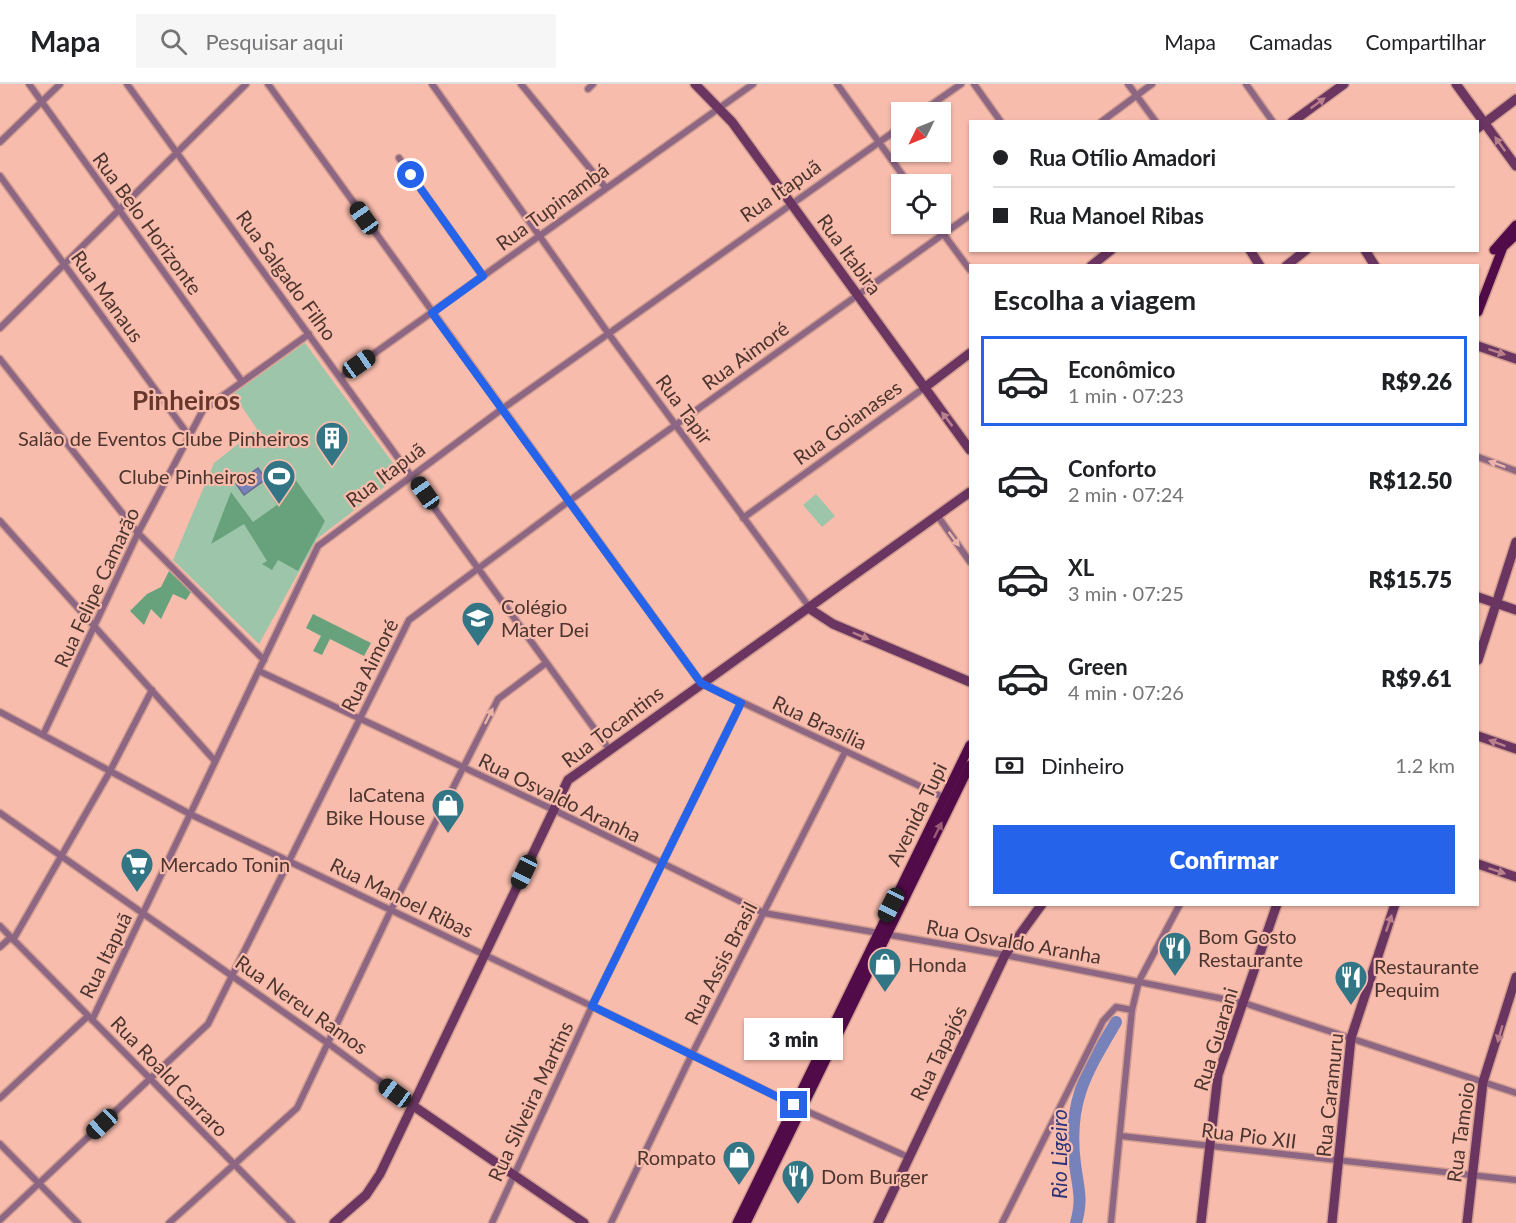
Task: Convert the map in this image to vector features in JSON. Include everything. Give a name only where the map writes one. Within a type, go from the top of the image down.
[{"type":"main road","points":[[1479,291],[1495,247],[1516,225]]},
{"type":"main road","points":[[1479,309],[1503,247],[1516,235]]},
{"type":"main road","name":"Avenida Tupi","points":[[882,934],[943,797],[969,747]]},
{"type":"main road","name":"Avenida Tupi","points":[[746,1223],[798,1107],[882,934],[969,767]]},
{"type":"main road","name":"Avenida Tupi","points":[[737,1223],[798,1107]]},
{"type":"street","name":"Rua Belo Horizonte","points":[[29,84],[241,380]]},
{"type":"street","points":[[0,142],[60,84]]},
{"type":"street","name":"Rua Salgado Filho","points":[[127,84],[412,474],[609,749]]},
{"type":"street","points":[[0,328],[246,84]]},
{"type":"street","name":"Rua Brasília","points":[[268,84],[701,683],[943,797]]},
{"type":"street","name":"Rua Tapir","points":[[432,84],[608,333],[810,609],[833,624],[969,682]]},
{"type":"street","points":[[520,84],[605,188]]},
{"type":"street","name":"Rua Itabira","points":[[695,84],[721,108],[969,449]]},
{"type":"street","name":"Rua Tupinambá","points":[[341,377],[753,84]]},
{"type":"street","points":[[837,84],[902,174]]},
{"type":"street","points":[[935,102],[961,84]]},
{"type":"street","points":[[974,84],[1000,120]]},
{"type":"street","points":[[1128,84],[1155,120]]},
{"type":"street","points":[[1104,120],[1152,84]]},
{"type":"street","points":[[1246,84],[1272,120]]},
{"type":"street","points":[[1295,120],[1344,84]]},
{"type":"street","points":[[1456,84],[1478,120]]},
{"type":"street","points":[[1516,99],[1481,125],[1516,166]]},
{"type":"street","name":"Rua Itapuã","points":[[0,1098],[90,1018],[142,915],[318,546],[501,409],[790,202],[891,134]]},
{"type":"street","points":[[399,158],[483,276]]},
{"type":"street","name":"Rua Manaus","points":[[0,176],[189,436]]},
{"type":"street","name":"Rua Aimoré","points":[[951,228],[969,216]]},
{"type":"street","points":[[943,234],[969,269]]},
{"type":"street","name":"Rua Aimoré","points":[[0,1220],[208,1024],[409,620],[569,501],[943,234]]},
{"type":"street","points":[[1288,264],[1304,252]]},
{"type":"street","name":"Rua Felipe Camarão","points":[[43,735],[138,533],[203,410],[241,380],[309,334]]},
{"type":"street","points":[[1479,346],[1516,358]]},
{"type":"street","name":"Rua Goianases","points":[[743,518],[969,354]]},
{"type":"street","points":[[0,359],[138,533],[264,660]]},
{"type":"street","points":[[1479,457],[1516,471]]},
{"type":"street","name":"Rua Tocantins","points":[[334,1223],[366,1195],[374,1184],[568,780],[701,683],[810,609],[969,493]]},
{"type":"street","points":[[937,515],[969,561]]},
{"type":"street","points":[[0,521],[215,761]]},
{"type":"street","points":[[1479,657],[1516,542]]},
{"type":"street","points":[[1479,597],[1516,610]]},
{"type":"street","points":[[170,1223],[297,1108],[391,910],[498,699],[546,663]]},
{"type":"street","name":"Rua Osvaldo Aranha","points":[[259,671],[554,810],[662,865],[764,913],[1139,981],[1245,1003],[1516,1093]]},
{"type":"street","points":[[0,946],[12,938],[62,857],[152,690]]},
{"type":"street","name":"Rua Silveira Martins","points":[[492,1223],[592,1006],[741,703]]},
{"type":"street","name":"Rua Manoel Ribas","points":[[0,712],[190,814],[798,1107],[908,1157]]},
{"type":"street","points":[[1479,736],[1516,749]]},
{"type":"street","name":"Rua Assis Brasil","points":[[611,1223],[692,1054],[845,752]]},
{"type":"street","name":"Rua Nereu Ramos","points":[[0,813],[412,1105],[584,1223]]},
{"type":"street","points":[[1479,864],[1516,877]]},
{"type":"street","name":"Rua Tapajós","points":[[878,1223],[1005,956],[1041,906]]},
{"type":"street","points":[[1111,1223],[1132,1010],[1139,981],[1178,906]]},
{"type":"street","name":"Rua Guarani","points":[[1201,1223],[1218,1075],[1245,1003],[1276,906]]},
{"type":"street","name":"Rua Caramuru","points":[[1332,1223],[1351,1038],[1394,906]]},
{"type":"street","name":"Rua Roald Carraro","points":[[0,926],[291,1223]]},
{"type":"street","name":"Rua Tamoio","points":[[1467,1223],[1483,1082],[1497,1044],[1516,978]]},
{"type":"street","points":[[1002,1223],[1102,1021],[1116,1007],[1132,1010]]},
{"type":"street","name":"Rua Pio XII","points":[[1121,1136],[1211,1148],[1516,1180]]},
{"type":"street","points":[[0,1144],[78,1223]]},
{"type":"green space","name":"Clube Pinheiros","points":[[305,343],[401,474],[317,539],[259,644],[173,560],[214,463],[257,429],[233,394]]},
{"type":"green space","points":[[295,479],[325,521],[298,571],[278,560],[272,570],[262,564],[267,561],[244,524],[211,544],[231,492],[253,522],[277,505],[272,496]]},
{"type":"green space","points":[[816,494],[835,516],[822,527],[803,505]]},
{"type":"green space","points":[[169,571],[191,592],[186,600],[173,594],[161,619],[151,609],[144,625],[130,611],[147,594],[161,587]]},
{"type":"green space","points":[[313,614],[371,643],[364,656],[330,639],[322,655],[313,651],[321,636],[306,628]]},
{"type":"water","points":[[258,468],[266,479],[244,495],[236,484]]},
{"type":"waterway","name":"Rio Ligeiro","points":[[1076,1223],[1080,1200],[1073,1142],[1077,1105],[1088,1073],[1116,1022]]},
{"type":"place","name":"Salão de Eventos Clube Pinheiros","points":[[332,467]]},
{"type":"place","name":"Clube Pinheiros","points":[[279,505]]},
{"type":"place","name":"Colégio Mater Dei","points":[[478,647]]},
{"type":"place","name":"laCatena Bike House","points":[[448,834]]},
{"type":"place","name":"Mercado Tonin","points":[[137,893]]},
{"type":"place","name":"Bom Gosto Restaurante","points":[[1175,977]]},
{"type":"place","name":"Honda","points":[[885,993]]},
{"type":"place","name":"Restaurante Pequim","points":[[1351,1006]]},
{"type":"place","name":"Rompato","points":[[739,1186]]},
{"type":"place","name":"Dom Burger","points":[[798,1205]]},
{"type":"district","name":"Pinheiros","points":[[186,400]]},
{"type":"route","points":[[411,175],[483,276],[432,313],[701,683],[741,703],[592,1006],[794,1105]]}]
